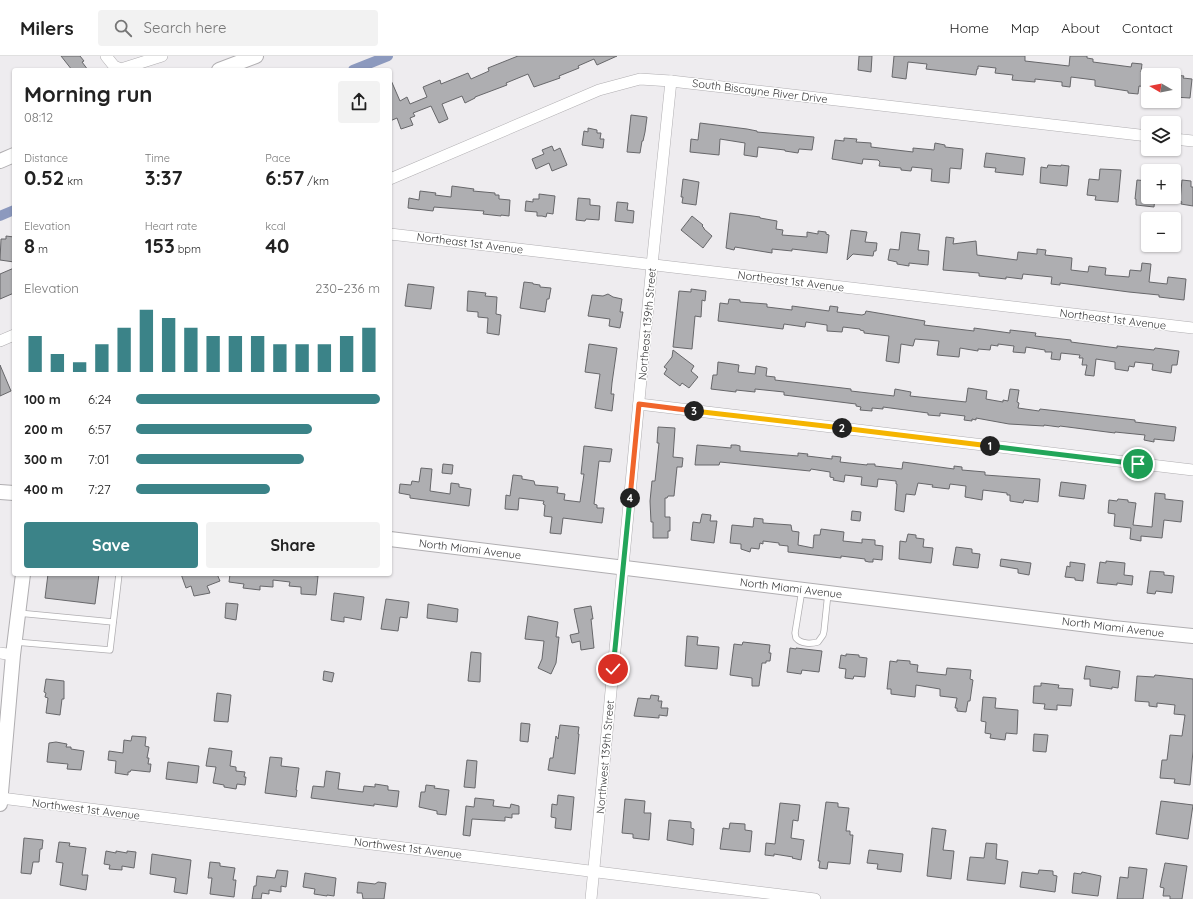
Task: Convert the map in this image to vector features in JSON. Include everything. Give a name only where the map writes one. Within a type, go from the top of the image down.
[{"type":"street","points":[[106,56],[114,66],[119,68]]},
{"type":"street","points":[[224,68],[256,56]]},
{"type":"street","points":[[126,68],[156,62]]},
{"type":"street","name":"South Biscayne River Drive","points":[[392,178],[599,90],[640,79],[671,81],[1141,135]]},
{"type":"street","name":"Northeast 139th Street","points":[[623,568],[671,81]]},
{"type":"street","points":[[1181,140],[1193,141]]},
{"type":"street","points":[[0,161],[12,156]]},
{"type":"street","name":"Northeast 1st Avenue","points":[[392,234],[1193,328]]},
{"type":"street","points":[[0,341],[12,336]]},
{"type":"street","points":[[639,404],[1193,470]]},
{"type":"street","points":[[0,492],[12,493]]},
{"type":"street","name":"North Miami Avenue","points":[[392,540],[1193,636]]},
{"type":"street","name":"Northwest 139th Street","points":[[591,899],[623,568]]},
{"type":"street","points":[[0,801],[9,650],[18,613],[23,576]]},
{"type":"street","name":"Northwest 1st Avenue","points":[[0,801],[594,871],[815,899]]},
{"type":"lane","points":[[9,650],[110,650],[119,576]]},
{"type":"lane","points":[[802,590],[795,633],[796,638],[802,642],[809,643],[818,642],[823,635],[828,593]]},
{"type":"lane","points":[[18,613],[113,622]]},
{"type":"building","points":[[61,56],[80,56],[86,68],[70,68]]},
{"type":"building","points":[[518,56],[617,56],[597,65],[594,59],[578,66],[579,68],[559,76],[560,78],[534,87],[528,74],[506,83],[507,85],[475,97],[465,103],[462,96],[442,104],[448,119],[439,123],[431,106],[413,113],[415,116],[410,118],[413,125],[401,129],[397,118],[392,120],[392,83],[400,101],[407,97],[410,104],[427,97],[423,87],[440,80],[441,84],[468,73],[471,79],[489,71],[488,68]]},
{"type":"building","points":[[859,56],[872,56],[871,72],[858,70]]},
{"type":"building","points":[[894,56],[1025,56],[1025,61],[1069,66],[1070,56],[1087,56],[1087,58],[1093,59],[1093,62],[1131,67],[1132,63],[1142,64],[1141,86],[1139,86],[1138,94],[1095,86],[1095,80],[1071,77],[1070,87],[1062,86],[1062,82],[1035,79],[1035,82],[1012,80],[1013,75],[995,73],[996,68],[978,66],[976,75],[926,69],[927,64],[908,62],[906,79],[892,77]]},
{"type":"building","points":[[1181,76],[1184,76],[1183,78],[1192,79],[1190,98],[1181,97]]},
{"type":"building","points":[[631,115],[647,117],[640,153],[627,152]]},
{"type":"building","points":[[700,123],[747,129],[757,132],[814,137],[812,150],[799,149],[798,153],[758,147],[757,157],[744,155],[745,143],[720,139],[719,155],[690,152],[691,139],[698,140]]},
{"type":"building","points":[[588,128],[597,130],[597,133],[601,133],[600,139],[604,139],[603,148],[582,145],[584,131],[588,132]]},
{"type":"building","points":[[844,138],[857,139],[856,142],[871,143],[871,147],[913,152],[913,148],[934,150],[935,143],[945,145],[945,147],[963,149],[961,169],[950,168],[949,183],[931,181],[932,169],[912,167],[911,171],[901,170],[901,168],[879,166],[880,162],[878,160],[863,159],[862,164],[832,159],[835,140],[844,141]]},
{"type":"building","points":[[552,146],[554,151],[560,148],[567,165],[552,171],[549,163],[536,169],[532,159],[544,154],[542,150]]},
{"type":"building","points":[[986,153],[1025,158],[1023,175],[995,172],[996,168],[984,167]]},
{"type":"building","points":[[1048,165],[1069,166],[1067,186],[1040,183],[1041,167],[1047,168]]},
{"type":"building","points":[[1100,169],[1121,170],[1118,202],[1095,200],[1096,196],[1087,195],[1089,179],[1099,180]]},
{"type":"building","points":[[683,179],[699,182],[696,205],[682,203],[683,197],[681,197]]},
{"type":"building","points":[[1137,180],[1141,180],[1141,204],[1154,204],[1154,207],[1136,205],[1135,199]]},
{"type":"building","points":[[1182,180],[1191,181],[1191,187],[1193,187],[1193,206],[1181,204]]},
{"type":"building","points":[[452,186],[474,189],[473,191],[495,193],[495,195],[499,195],[499,199],[510,200],[509,216],[483,214],[484,211],[434,207],[433,211],[408,208],[409,198],[419,200],[420,191],[451,197]]},
{"type":"building","points":[[539,194],[555,196],[553,214],[547,213],[546,217],[537,216],[537,212],[525,211],[526,201],[533,202],[533,199],[539,199]]},
{"type":"building","points":[[578,198],[590,199],[590,205],[600,206],[599,220],[576,220]]},
{"type":"building","points":[[617,202],[628,203],[627,210],[634,211],[633,223],[615,221]]},
{"type":"building","points":[[730,213],[777,221],[776,229],[783,230],[782,235],[807,237],[807,232],[818,234],[818,231],[826,232],[826,234],[829,235],[827,253],[792,249],[792,251],[772,249],[772,253],[735,247],[734,250],[726,248]]},
{"type":"building","points":[[692,216],[703,225],[702,226],[704,229],[712,236],[703,248],[681,230]]},
{"type":"building","points":[[851,230],[867,232],[865,242],[877,243],[876,251],[874,251],[873,256],[853,254],[847,260]]},
{"type":"building","points":[[901,232],[920,234],[918,250],[929,251],[928,265],[909,263],[909,266],[897,264],[897,262],[888,260],[890,249],[899,250]]},
{"type":"building","points":[[6,236],[12,237],[12,262],[0,260],[1,239],[6,239]]},
{"type":"building","points":[[946,237],[954,238],[953,244],[976,241],[977,255],[1017,260],[1018,252],[1037,254],[1037,249],[1046,250],[1045,255],[1072,258],[1071,270],[1088,272],[1089,266],[1106,268],[1105,275],[1129,277],[1130,270],[1141,271],[1142,263],[1151,264],[1149,282],[1167,284],[1168,277],[1186,279],[1184,300],[1159,297],[1159,295],[1060,283],[1060,285],[1051,284],[1052,277],[1023,274],[1022,279],[1006,277],[1006,279],[979,276],[979,273],[943,270]]},
{"type":"building","points":[[12,269],[12,294],[0,299],[0,274]]},
{"type":"building","points":[[524,282],[540,285],[540,287],[551,288],[549,299],[547,299],[545,312],[520,308]]},
{"type":"building","points":[[408,284],[434,287],[431,309],[405,306]]},
{"type":"building","points":[[691,289],[706,291],[705,301],[702,300],[701,317],[695,316],[692,349],[673,347],[679,291],[691,292]]},
{"type":"building","points":[[468,291],[486,293],[485,296],[497,297],[496,314],[501,315],[499,335],[487,333],[488,318],[478,317],[478,312],[467,311]]},
{"type":"building","points":[[608,294],[622,299],[620,312],[623,312],[620,328],[609,326],[610,319],[588,316],[592,295],[603,296]]},
{"type":"building","points":[[729,299],[740,300],[740,302],[767,304],[767,307],[792,310],[792,306],[829,311],[830,306],[838,307],[837,312],[862,315],[865,314],[866,311],[925,321],[924,325],[974,331],[974,328],[1010,333],[1010,330],[1036,333],[1035,336],[1071,340],[1071,342],[1117,348],[1117,346],[1179,351],[1177,365],[1172,365],[1171,373],[1152,370],[1153,364],[1135,362],[1134,367],[1129,366],[1128,371],[1115,369],[1115,362],[1096,359],[1094,376],[1085,375],[1087,365],[1082,365],[1083,358],[1079,358],[1080,355],[1061,353],[1060,360],[1051,359],[1052,352],[1045,352],[1045,350],[1026,347],[1025,353],[1013,352],[1014,346],[998,344],[998,346],[991,345],[990,350],[978,349],[978,351],[960,348],[959,357],[937,355],[939,341],[915,339],[913,346],[901,344],[899,363],[886,361],[889,336],[864,333],[864,331],[860,329],[843,327],[842,332],[827,331],[827,325],[806,322],[805,327],[784,324],[783,329],[718,321],[720,303],[728,304]]},
{"type":"building","points":[[589,344],[617,348],[611,394],[614,394],[612,411],[595,408],[600,374],[585,372]]},
{"type":"building","points":[[673,350],[694,366],[691,371],[698,377],[689,388],[682,383],[680,386],[664,374],[667,369],[664,367],[672,357]]},
{"type":"building","points":[[718,362],[739,365],[738,372],[755,374],[756,366],[767,368],[766,376],[775,377],[775,380],[851,389],[851,391],[894,396],[895,389],[911,392],[910,396],[966,402],[968,388],[987,391],[986,399],[1003,402],[1003,400],[1008,401],[1010,389],[1019,390],[1017,402],[1019,403],[1018,408],[1039,411],[1040,409],[1135,420],[1135,422],[1176,427],[1174,441],[1154,439],[1154,442],[1144,440],[1145,435],[1060,426],[1009,424],[976,418],[976,420],[972,419],[972,421],[964,420],[965,416],[940,413],[940,416],[928,415],[928,413],[883,407],[883,409],[872,408],[872,411],[860,410],[861,407],[856,406],[856,404],[784,395],[784,392],[755,389],[755,392],[736,390],[736,392],[711,389],[713,375],[717,375]]},
{"type":"building","points":[[0,365],[11,391],[0,396]]},
{"type":"building","points":[[658,427],[675,428],[673,457],[683,458],[682,467],[677,467],[674,496],[668,496],[665,498],[665,517],[670,517],[670,531],[668,531],[668,538],[653,538],[653,522],[651,522],[650,501],[652,481],[655,481],[659,443],[657,443]]},
{"type":"building","points":[[697,445],[731,448],[731,445],[736,445],[740,446],[740,451],[798,456],[798,453],[808,454],[807,456],[832,459],[832,456],[841,457],[840,462],[867,465],[875,464],[875,466],[902,469],[903,462],[954,469],[954,466],[962,467],[962,470],[985,472],[985,475],[1040,479],[1038,502],[1024,500],[1023,503],[1010,501],[1010,495],[1007,495],[1007,493],[983,490],[982,500],[965,497],[966,486],[950,484],[949,489],[932,487],[933,485],[918,483],[915,495],[906,494],[904,512],[895,510],[896,481],[878,479],[877,487],[861,485],[862,477],[845,475],[844,482],[833,480],[834,478],[830,477],[830,472],[811,469],[810,471],[720,462],[719,465],[695,465]]},
{"type":"building","points":[[584,446],[612,449],[610,462],[599,461],[594,504],[597,505],[597,508],[604,508],[602,523],[563,518],[561,534],[550,533],[552,517],[544,516],[544,501],[519,498],[518,510],[505,509],[506,495],[510,496],[513,475],[522,476],[522,479],[534,481],[535,485],[558,487],[557,493],[565,494],[564,500],[580,502],[584,474],[581,474]]},
{"type":"building","points":[[443,464],[453,465],[452,474],[442,473]]},
{"type":"building","points":[[421,468],[432,469],[430,491],[450,494],[451,483],[459,484],[459,487],[471,489],[469,506],[410,498],[410,495],[399,493],[400,484],[411,485],[412,481],[419,482]]},
{"type":"building","points":[[1061,482],[1086,485],[1084,499],[1059,496]]},
{"type":"building","points":[[1155,493],[1165,494],[1165,499],[1183,501],[1181,522],[1164,520],[1162,538],[1141,536],[1141,541],[1130,539],[1131,528],[1114,526],[1115,514],[1108,513],[1109,500],[1117,501],[1118,499],[1136,503],[1133,525],[1152,527]]},
{"type":"building","points":[[852,511],[861,512],[860,521],[851,520]]},
{"type":"building","points":[[702,514],[711,515],[710,521],[717,521],[714,543],[691,540],[693,522],[700,523]]},
{"type":"building","points":[[754,518],[763,519],[763,523],[791,525],[792,531],[799,532],[798,545],[813,548],[814,535],[820,535],[821,529],[844,532],[843,541],[862,543],[862,539],[875,540],[875,545],[883,546],[882,560],[873,559],[873,562],[869,562],[865,561],[865,559],[841,556],[841,558],[788,552],[788,546],[763,541],[763,544],[760,543],[759,549],[751,548],[750,552],[741,549],[741,544],[730,543],[732,525],[753,527]]},
{"type":"building","points":[[908,534],[916,535],[916,538],[924,539],[923,547],[933,548],[931,563],[899,559],[900,541],[906,542]]},
{"type":"building","points":[[956,547],[972,549],[972,553],[980,554],[978,568],[953,565]]},
{"type":"building","points":[[1001,559],[1031,563],[1029,575],[1018,573],[1018,569],[1000,566]]},
{"type":"building","points":[[1106,561],[1125,563],[1124,575],[1133,576],[1132,585],[1097,583],[1100,562],[1106,563]]},
{"type":"building","points":[[1070,562],[1085,564],[1083,581],[1065,577],[1067,566],[1070,567]]},
{"type":"building","points":[[1150,571],[1164,572],[1164,575],[1174,576],[1172,593],[1156,591],[1155,594],[1147,593]]},
{"type":"building","points":[[48,576],[99,576],[95,604],[45,598]]},
{"type":"building","points":[[182,576],[218,576],[220,581],[207,586],[210,593],[194,596],[191,586],[186,588]]},
{"type":"building","points":[[230,576],[318,576],[316,595],[301,594],[301,587],[289,586],[290,582],[273,580],[273,587],[260,586],[260,590],[243,588],[244,584],[229,582]]},
{"type":"building","points":[[334,593],[364,597],[361,620],[344,617],[344,622],[331,620]]},
{"type":"building","points":[[386,599],[409,602],[407,618],[400,617],[398,631],[381,629]]},
{"type":"building","points":[[226,603],[238,604],[236,620],[225,618]]},
{"type":"building","points":[[428,604],[458,609],[457,622],[427,618]]},
{"type":"building","points":[[591,606],[594,648],[581,650],[580,641],[572,643],[570,635],[579,633],[574,609]]},
{"type":"building","points":[[528,616],[558,622],[556,637],[559,637],[556,663],[551,674],[538,668],[542,659],[544,641],[525,639]]},
{"type":"building","points":[[687,636],[698,637],[697,645],[719,647],[717,669],[685,666]]},
{"type":"building","points":[[743,642],[770,645],[770,661],[762,663],[759,686],[752,686],[752,678],[730,675],[734,644],[742,645]]},
{"type":"building","points":[[790,648],[822,651],[819,672],[802,670],[801,674],[787,672]]},
{"type":"building","points":[[471,652],[481,653],[480,682],[468,681]]},
{"type":"building","points":[[846,654],[859,655],[859,657],[867,658],[865,677],[854,676],[853,679],[845,678],[846,669],[839,668],[841,655],[846,656]]},
{"type":"building","points":[[897,660],[910,661],[910,664],[918,665],[917,672],[946,675],[947,668],[971,670],[970,679],[973,680],[970,701],[968,701],[966,712],[957,711],[957,708],[955,708],[957,698],[940,696],[940,689],[916,685],[915,697],[891,694],[891,689],[887,689],[890,661],[897,662]]},
{"type":"building","points":[[1086,666],[1120,671],[1118,688],[1112,687],[1112,689],[1090,686],[1090,679],[1084,679]]},
{"type":"building","points":[[324,671],[334,673],[332,682],[323,680]]},
{"type":"building","points":[[1155,675],[1193,679],[1193,751],[1190,785],[1174,783],[1175,779],[1160,778],[1162,760],[1167,760],[1170,735],[1182,736],[1185,715],[1174,714],[1175,705],[1157,703],[1157,707],[1149,706],[1149,702],[1135,701],[1137,676],[1154,677]]},
{"type":"building","points":[[46,679],[64,681],[64,699],[62,699],[60,715],[46,713],[48,698],[45,697],[46,693],[44,692]]},
{"type":"building","points":[[1041,683],[1059,685],[1058,688],[1073,689],[1071,706],[1057,705],[1057,710],[1044,709],[1045,704],[1033,703],[1034,686],[1041,686]]},
{"type":"building","points":[[217,693],[231,695],[228,722],[214,721]]},
{"type":"building","points":[[651,695],[659,696],[658,701],[662,701],[661,708],[668,708],[667,716],[659,715],[659,718],[634,716],[638,698],[650,699]]},
{"type":"building","points":[[983,697],[996,698],[995,708],[1018,710],[1017,734],[1006,733],[1005,740],[990,738],[991,734],[985,733],[986,722],[981,721]]},
{"type":"building","points":[[521,723],[530,724],[528,742],[520,741]]},
{"type":"building","points":[[560,725],[579,727],[575,774],[548,770],[550,758],[553,758],[556,736],[558,739]]},
{"type":"building","points":[[1034,734],[1048,735],[1046,752],[1033,751]]},
{"type":"building","points":[[132,736],[146,737],[145,746],[149,747],[147,758],[149,758],[148,764],[151,764],[150,772],[131,770],[128,772],[128,775],[115,773],[116,761],[108,760],[109,751],[123,753],[124,740],[131,741]]},
{"type":"building","points":[[56,742],[67,744],[66,747],[71,747],[71,749],[84,751],[81,770],[67,769],[68,764],[47,762],[49,743]]},
{"type":"building","points":[[209,748],[232,751],[230,766],[236,767],[236,771],[245,772],[245,785],[237,784],[236,789],[213,783],[216,767],[206,766]]},
{"type":"building","points":[[270,757],[282,758],[281,766],[299,768],[296,797],[265,793]]},
{"type":"building","points":[[467,760],[477,761],[475,788],[464,787]]},
{"type":"building","points":[[168,762],[199,766],[197,783],[166,779]]},
{"type":"building","points":[[326,771],[340,773],[338,789],[363,792],[364,786],[375,787],[375,784],[388,786],[388,790],[399,791],[397,807],[374,804],[374,806],[311,798],[313,786],[324,787]]},
{"type":"building","points":[[426,785],[435,786],[434,788],[449,790],[446,815],[437,814],[437,811],[419,807],[421,792],[425,792]]},
{"type":"building","points":[[558,795],[574,797],[571,830],[555,828],[556,818],[551,817],[552,804],[557,805]]},
{"type":"building","points":[[475,798],[494,800],[493,806],[510,808],[511,804],[519,806],[519,814],[512,814],[512,818],[505,817],[505,821],[472,819],[470,836],[463,835],[466,806],[474,807]]},
{"type":"building","points":[[625,799],[645,801],[644,813],[651,813],[649,840],[633,838],[633,834],[622,833]]},
{"type":"building","points":[[1161,801],[1193,805],[1188,839],[1156,834]]},
{"type":"building","points":[[826,802],[838,803],[838,807],[849,808],[846,831],[850,831],[850,835],[853,835],[850,864],[828,862],[827,869],[819,868],[820,861],[818,861]]},
{"type":"building","points":[[780,803],[800,805],[798,821],[793,820],[791,838],[804,840],[801,860],[774,854],[774,856],[765,855],[766,843],[775,844]]},
{"type":"building","points":[[669,820],[691,822],[691,828],[694,829],[693,845],[667,840]]},
{"type":"building","points":[[730,823],[745,824],[745,830],[752,831],[750,852],[720,849],[723,828],[729,829]]},
{"type":"building","points":[[932,828],[946,830],[943,850],[954,851],[951,879],[927,876]]},
{"type":"building","points":[[24,838],[43,840],[42,849],[40,849],[39,862],[33,862],[31,874],[21,873]]},
{"type":"building","points":[[59,842],[70,843],[69,846],[86,848],[82,875],[88,875],[86,890],[60,885],[63,863],[56,862]]},
{"type":"building","points":[[986,843],[997,844],[996,859],[1008,861],[1005,884],[967,880],[970,857],[984,858]]},
{"type":"building","points":[[869,850],[903,854],[901,872],[877,869],[878,864],[867,863]]},
{"type":"building","points":[[106,851],[116,853],[116,851],[127,853],[127,851],[136,852],[134,868],[122,866],[122,870],[109,869],[110,865],[104,864]]},
{"type":"building","points":[[152,854],[191,860],[187,894],[174,892],[176,878],[150,874]]},
{"type":"building","points":[[210,862],[220,863],[220,866],[235,868],[233,880],[236,880],[234,897],[210,894],[212,878],[208,878]]},
{"type":"building","points":[[1165,863],[1187,866],[1182,899],[1170,899],[1170,896],[1163,896],[1164,888],[1160,887]]},
{"type":"building","points":[[1129,867],[1147,869],[1143,899],[1117,899],[1120,877],[1128,878]]},
{"type":"building","points":[[277,870],[288,871],[286,887],[281,886],[281,892],[269,890],[269,894],[262,893],[261,899],[252,899],[257,876],[275,878]]},
{"type":"building","points":[[1039,870],[1053,871],[1053,875],[1057,876],[1055,892],[1020,887],[1022,872],[1038,874]]},
{"type":"building","points":[[1082,872],[1101,876],[1098,896],[1072,893],[1074,873],[1081,874]]},
{"type":"building","points":[[305,873],[336,878],[334,896],[314,894],[315,889],[303,887]]},
{"type":"building","points":[[358,882],[375,884],[378,882],[386,883],[384,899],[363,899],[362,893],[357,893]]},
{"type":"waterway","points":[[358,68],[388,56]]},
{"type":"waterway","points":[[0,216],[12,211]]},
{"type":"route","points":[[613,669],[639,404],[1138,464]]}]
